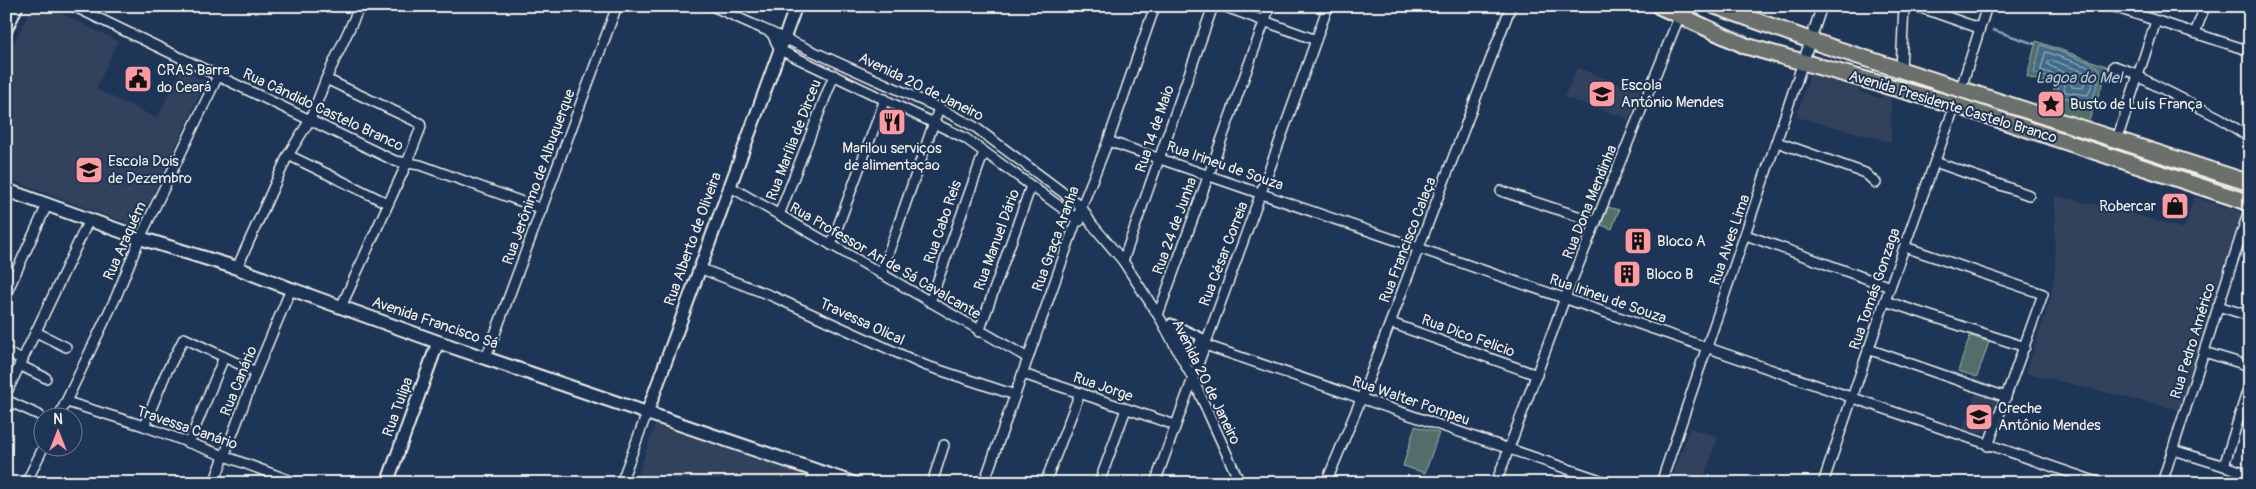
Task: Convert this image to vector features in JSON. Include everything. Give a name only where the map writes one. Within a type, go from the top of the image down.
[{"type":"main road","name":"Avenida Presidente Castelo Branco","points":[[1659,6],[1678,17],[1746,46],[1956,105],[2250,203]]},
{"type":"main road","name":"Avenida Presidente Castelo Branco","points":[[1715,6],[1810,40],[2250,183]]},
{"type":"main road","name":"Avenida Francisco Sá","points":[[6,190],[140,238],[237,268],[291,290],[438,342],[853,483]]},
{"type":"street","points":[[6,30],[18,6]]},
{"type":"street","name":"Rua Cândido Castelo Branco","points":[[73,6],[395,161],[420,165],[542,209]]},
{"type":"street","points":[[237,268],[288,155],[310,120],[326,79],[360,6]]},
{"type":"street","name":"Rua Jerônimo de Albuquerque","points":[[486,358],[617,6]]},
{"type":"street","name":"Avenida 20 de Janeiro","points":[[712,6],[772,34],[785,37],[939,108],[975,127],[1081,206],[1091,223],[1123,261],[1158,315],[1192,377],[1240,483]]},
{"type":"street","name":"Rua Alberto de Oliveira","points":[[621,483],[698,268],[796,6]]},
{"type":"street","name":"Rua Graça Aranha","points":[[984,483],[1081,206],[1108,140],[1156,6]]},
{"type":"street","name":"Rua 14 de Maio","points":[[1123,261],[1213,6]]},
{"type":"street","points":[[1223,6],[1316,40]]},
{"type":"street","name":"Rua 24 de Junha","points":[[1158,315],[1270,6]]},
{"type":"street","name":"Rua César Correia","points":[[1155,483],[1192,377],[1262,193],[1328,6]]},
{"type":"street","name":"Rua Francisco Calaça","points":[[1326,483],[1361,399],[1511,6]]},
{"type":"street","name":"Rua Alves Lima","points":[[1661,483],[1822,6]]},
{"type":"street","points":[[1901,69],[1904,6]]},
{"type":"street","points":[[1916,6],[1979,28]]},
{"type":"street","points":[[1961,88],[1987,6]]},
{"type":"street","points":[[2112,6],[2135,10],[2156,21],[2250,51]]},
{"type":"street","points":[[2195,33],[2205,6]]},
{"type":"street","name":"Rua Dona Mendinha","points":[[1496,483],[1565,298],[1577,277],[1596,222],[1678,17]]},
{"type":"street","points":[[2117,139],[2156,21]]},
{"type":"street","points":[[772,34],[780,50]]},
{"type":"street","name":"Avenida 20 de Janeiro","points":[[780,50],[965,138],[1077,220],[1091,223]]},
{"type":"street","points":[[2114,66],[2138,76],[2220,118],[2250,138]]},
{"type":"street","name":"Rua Marília de Dirceu","points":[[780,215],[834,75]]},
{"type":"street","name":"Rua Araquém","points":[[64,406],[116,297],[140,238],[218,76]]},
{"type":"street","points":[[326,79],[420,123],[420,133],[341,307]]},
{"type":"street","points":[[831,245],[885,99]]},
{"type":"street","name":"Rua Tomás Gonzaga","points":[[1824,483],[1868,349],[1956,105]]},
{"type":"street","points":[[881,274],[939,108]]},
{"type":"street","name":"Rua Irineu de Souza","points":[[1108,140],[1852,399],[2100,483]]},
{"type":"street","points":[[1777,142],[1865,173],[1876,183]]},
{"type":"street","name":"Rua Cabo Reis","points":[[930,302],[984,152]]},
{"type":"street","points":[[288,155],[387,203]]},
{"type":"street","points":[[1935,162],[2029,194]]},
{"type":"street","name":"Rua Professor Ari de Sá Cavalcante","points":[[729,186],[979,332],[1028,358]]},
{"type":"street","name":"Rua Manuel Dário","points":[[979,332],[1031,186]]},
{"type":"street","points":[[1501,192],[1596,222]]},
{"type":"street","points":[[6,294],[47,205]]},
{"type":"street","name":"Rua Pedro Américo","points":[[2162,483],[2250,207]]},
{"type":"street","points":[[32,410],[6,394],[89,220]]},
{"type":"street","points":[[1746,235],[1890,287]]},
{"type":"street","points":[[1905,247],[2043,294],[1988,446]]},
{"type":"street","name":"Travessa Olical","points":[[698,268],[772,296],[924,366],[1015,395]]},
{"type":"street","name":"Rua Canário","points":[[214,483],[256,372],[291,290]]},
{"type":"street","points":[[1885,301],[2024,348]]},
{"type":"street","points":[[2218,306],[2250,316]]},
{"type":"street","points":[[1171,323],[1201,337],[1192,361],[1191,360],[1169,326],[1171,323]]},
{"type":"street","name":"Rua Dico Felicio","points":[[1390,323],[1537,375]]},
{"type":"street","points":[[36,332],[66,348]]},
{"type":"street","points":[[144,426],[166,373],[184,338],[256,372]]},
{"type":"street","name":"Rua Tulipa","points":[[387,483],[438,342]]},
{"type":"street","name":"Rua Walter Pompeu","points":[[1205,345],[1609,483]]},
{"type":"street","points":[[1868,349],[2006,397]]},
{"type":"street","points":[[6,352],[46,378]]},
{"type":"street","points":[[2204,352],[2250,366]]},
{"type":"street","points":[[189,443],[224,357]]},
{"type":"street","name":"Rua Jorge","points":[[1023,374],[1176,426]]},
{"type":"street","points":[[2224,466],[2250,382]]},
{"type":"street","points":[[1045,483],[1080,393]]},
{"type":"street","name":"Travessa Canário","points":[[66,402],[144,426],[297,483]]},
{"type":"street","points":[[1099,483],[1126,409]]},
{"type":"street","points":[[2240,414],[2250,416]]},
{"type":"street","points":[[932,483],[944,446]]},
{"type":"street","points":[[2173,450],[2250,474]]},
{"type":"street","points":[[26,483],[39,456]]},
{"type":"street","points":[[811,483],[815,470]]},
{"type":"shaded area","points":[[32,6],[46,6],[118,41],[96,89],[157,118],[181,69],[201,79],[204,85],[140,222],[132,225],[6,178],[6,59]]},
{"type":"shaded area","name":"Escola Antônio Mendes","points":[[1577,68],[1640,91],[1629,119],[1564,97]]},
{"type":"shaded area","points":[[1810,75],[1857,88],[1860,92],[1881,98],[1885,95],[1891,97],[1891,142],[1796,117]]},
{"type":"shaded area","points":[[2055,196],[2124,211],[2184,229],[2194,197],[2242,212],[2179,410],[2026,373],[2051,297],[2055,268]]},
{"type":"shaded area","name":"Creche Antônio Mendes","points":[[1977,390],[1995,397],[1997,404],[1984,431],[1977,434],[1963,429]]},
{"type":"shaded area","points":[[655,425],[806,475],[803,483],[635,483]]},
{"type":"shaded area","points":[[1690,428],[1718,437],[1702,483],[1670,483]]},
{"type":"green space","points":[[2036,41],[2109,67],[2088,123],[2047,110],[2055,86],[2027,77]],"holes":[[[2041,45],[2091,63],[2099,68],[2100,78],[2091,102],[2056,96],[2060,82]]]},
{"type":"green space","points":[[1608,207],[1619,210],[1612,229],[1601,225]]},
{"type":"green space","points":[[1970,336],[1989,342],[1977,377],[1958,371]]},
{"type":"green space","points":[[1415,426],[1439,433],[1425,473],[1403,466]]},
{"type":"water","name":"Lagoa do Mel","points":[[2041,45],[2091,63],[2099,68],[2100,78],[2091,102],[2056,96],[2060,82],[2034,73]]},
{"type":"waterway","points":[[1993,30],[2035,44]]},
{"type":"place","name":"CRAS Barra do Ceará","points":[[138,79]]},
{"type":"place","name":"Escola Antônio Mendes","points":[[1602,94]]},
{"type":"place","name":"Busto de Luís França","points":[[2051,104]]},
{"type":"place","name":"Marilou serviços de alimentaçao","points":[[892,122]]},
{"type":"place","name":"Escola Dois de Dezembro","points":[[89,170]]},
{"type":"place","name":"Robercar","points":[[2175,206]]},
{"type":"place","name":"Bloco A","points":[[1638,241]]},
{"type":"place","name":"Bloco B","points":[[1627,274]]},
{"type":"place","name":"Creche Antônio Mendes","points":[[1979,417]]}]
